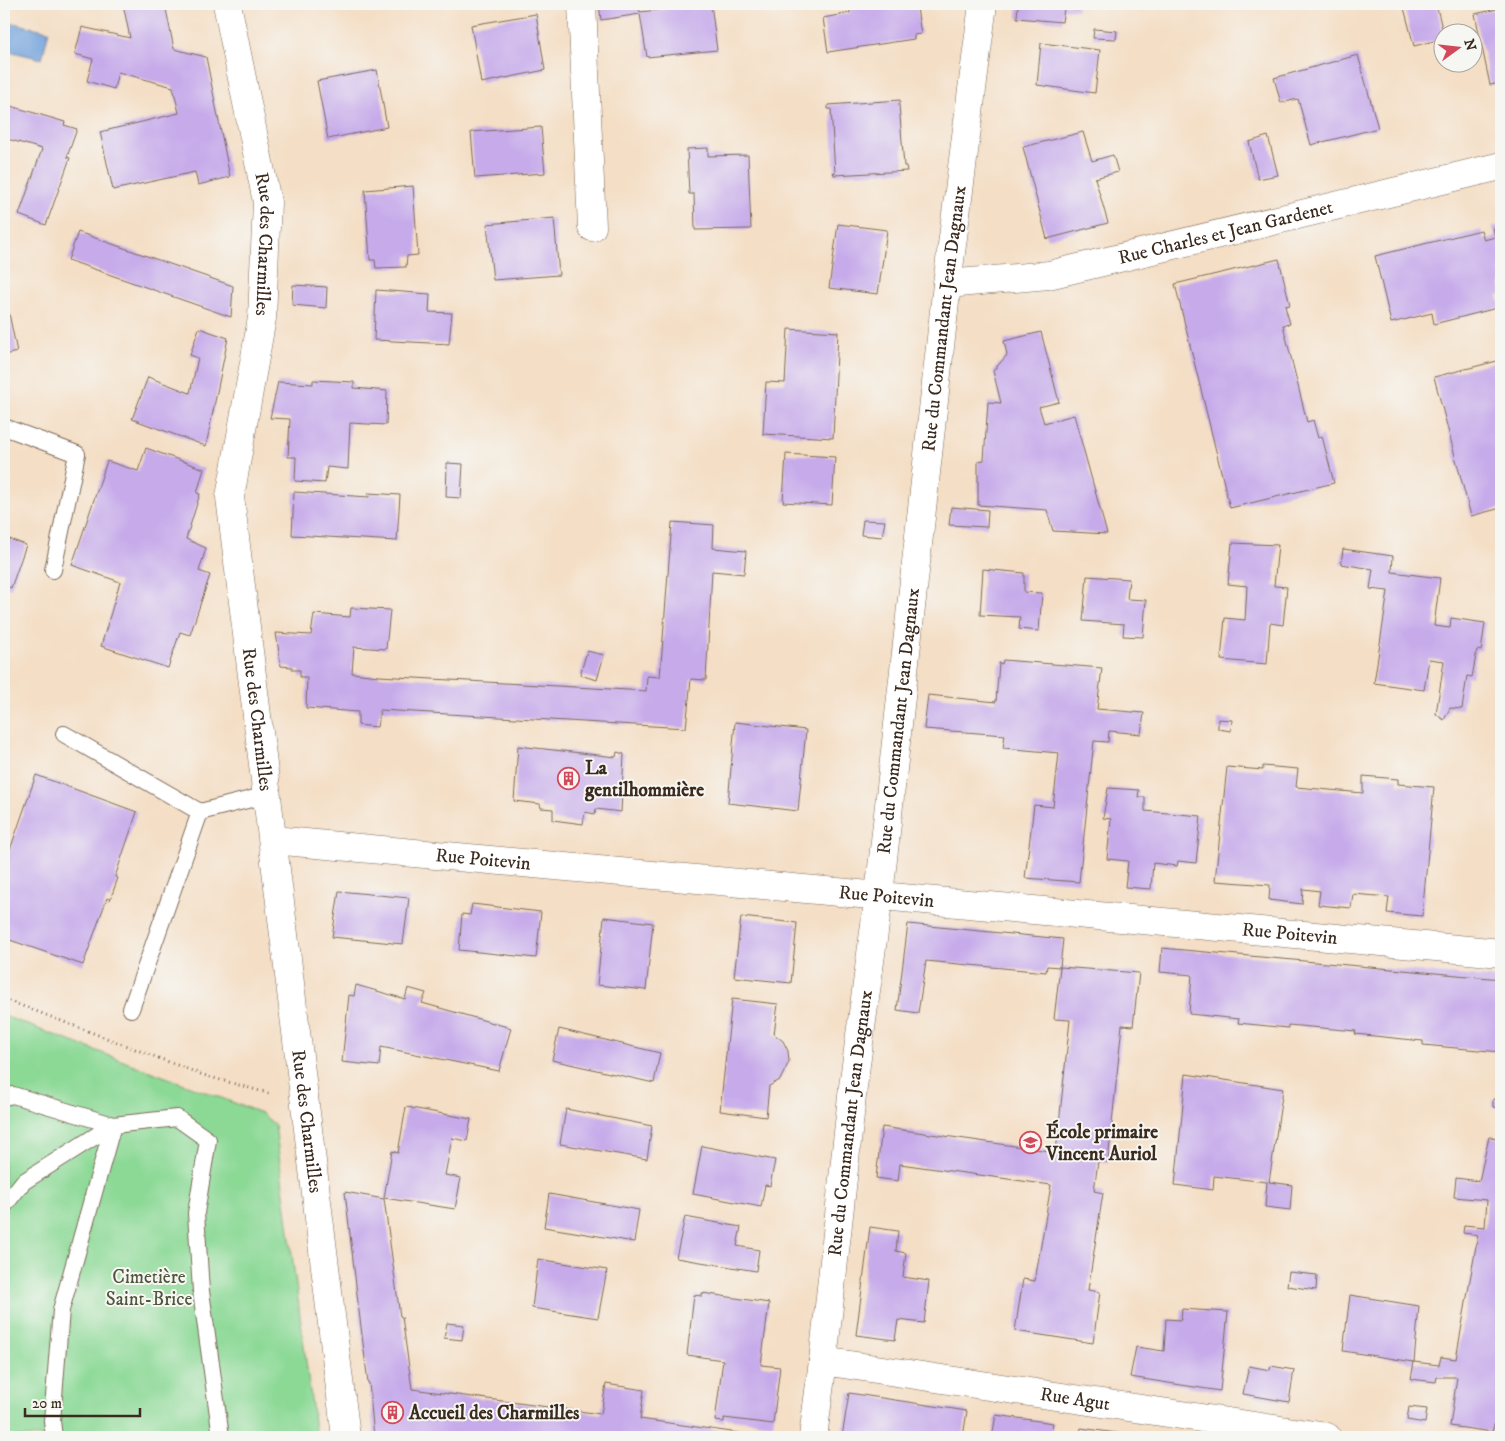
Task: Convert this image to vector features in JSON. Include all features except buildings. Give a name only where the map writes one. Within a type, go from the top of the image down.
[{"type":"street","name":"Rue des Charmilles","points":[[227,4],[267,202],[262,318],[230,497],[346,1437]]},
{"type":"street","points":[[582,4],[592,227]]},
{"type":"street","name":"Rue du Commandant Jean Dagnaux","points":[[813,1437],[823,1361],[852,1087],[879,895],[947,284],[983,4]]},
{"type":"street","name":"Rue Charles et Jean Gardenet","points":[[947,284],[1049,275],[1501,166]]},
{"type":"street","name":"Rue Poitevin","points":[[273,840],[1501,953]]},
{"type":"street","name":"Rue Agut","points":[[823,1361],[1327,1437]]},
{"type":"lane","points":[[4,427],[77,454],[53,570]]},
{"type":"lane","points":[[64,734],[200,812],[267,795]]},
{"type":"lane","points":[[132,1009],[200,812]]},
{"type":"lane","points":[[4,1097],[13,1095],[113,1125],[177,1118],[208,1140],[196,1213],[201,1291],[221,1437]]},
{"type":"lane","points":[[4,1206],[22,1182],[113,1125]]},
{"type":"lane","points":[[54,1437],[52,1421],[61,1310],[113,1125]]},
{"type":"path","points":[[4,999],[203,1076],[305,1104]]},
{"type":"green space","name":"Cimetière Saint-Brice","points":[[4,1016],[261,1113],[275,1125],[316,1437],[4,1437]]},
{"type":"water","points":[[4,21],[49,31],[42,59],[4,50]]},
{"type":"place","name":"La gentilhommière","points":[[569,779]]},
{"type":"place","name":"École primaire Vincent Auriol","points":[[1030,1143]]},
{"type":"place","name":"Accueil des Charmilles","points":[[393,1413]]}]
